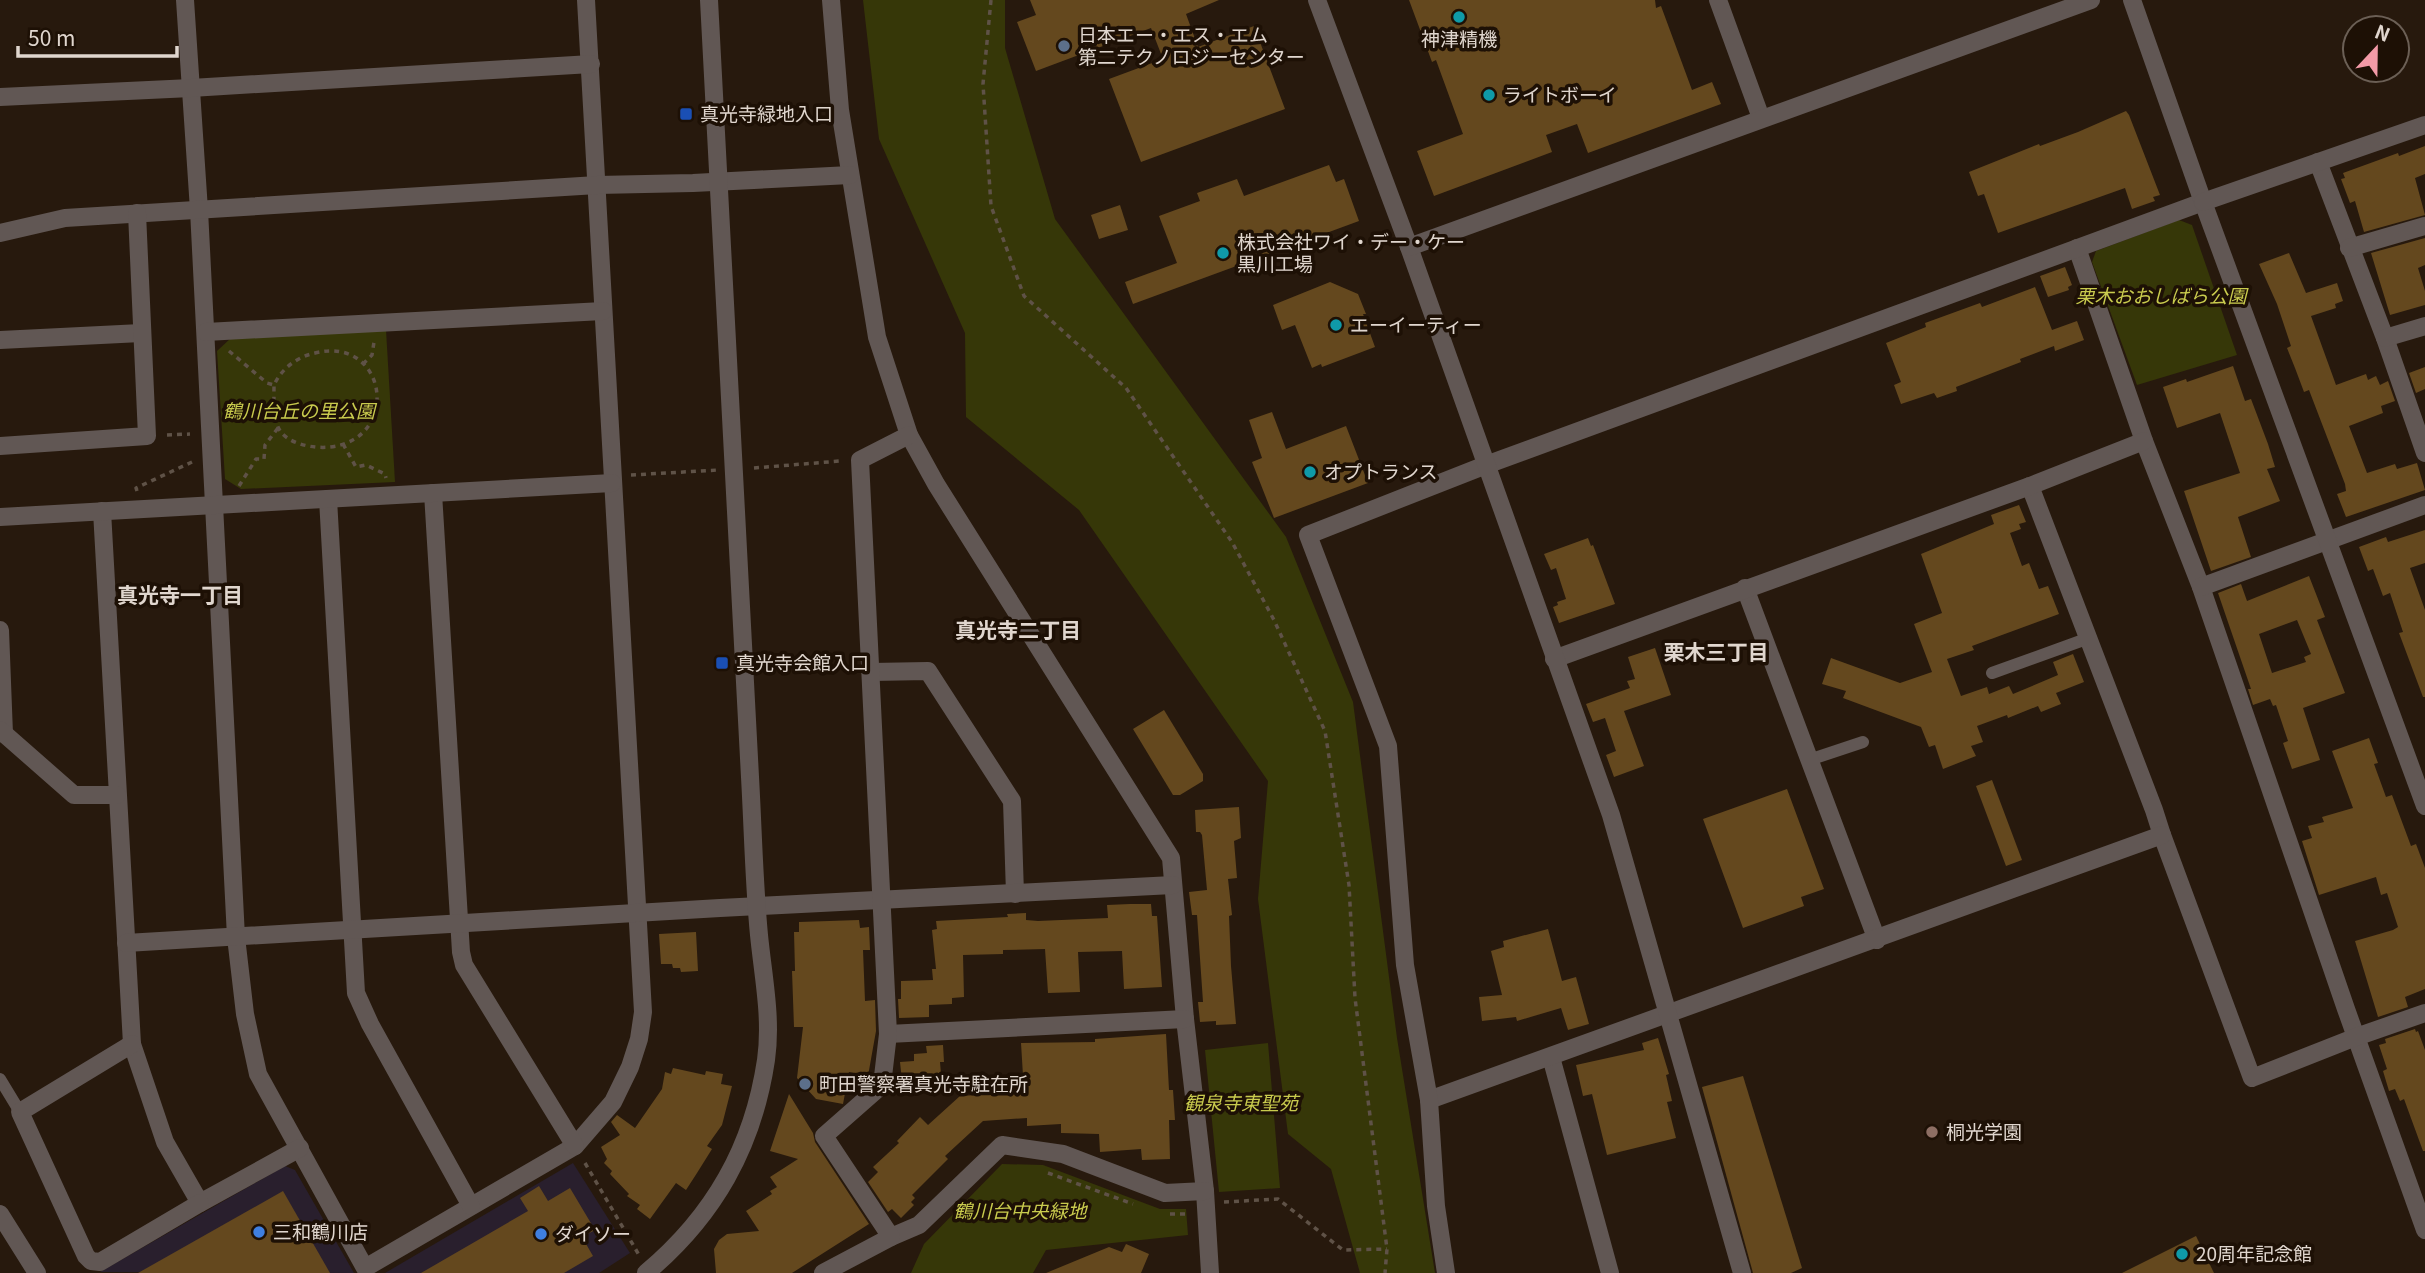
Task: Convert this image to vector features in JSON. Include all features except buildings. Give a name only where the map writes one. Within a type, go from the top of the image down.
[{"type":"street","points":[[185,0],[200,210],[214,331],[214,505],[236,937],[245,1014],[258,1074],[366,1268],[471,1206],[579,1154],[612,1102],[630,1067],[639,1040],[643,1012],[586,0]]},
{"type":"street","points":[[646,1273],[678,1244],[704,1215],[724,1185],[745,1142],[758,1097],[767,1045],[768,1018],[757,907],[736,469],[709,0]]},
{"type":"street","points":[[831,0],[840,110],[877,337],[909,435],[936,484],[1171,858],[1185,1019],[1206,1203],[1210,1273]]},
{"type":"street","points":[[1317,0],[1409,247],[1611,816],[1742,1273]]},
{"type":"street","points":[[1718,0],[1762,118]]},
{"type":"street","points":[[1409,247],[2091,0]]},
{"type":"street","points":[[2132,0],[2203,202],[2425,806]]},
{"type":"street","points":[[0,97],[591,64]]},
{"type":"street","points":[[1446,1273],[1436,1206],[1429,1100],[1405,965],[1388,746],[1308,535],[1486,465],[2077,248],[2425,125]]},
{"type":"street","points":[[2318,162],[2385,338],[2425,453]]},
{"type":"street","points":[[0,233],[65,218],[137,213],[597,185],[720,182],[850,174]]},
{"type":"street","points":[[0,446],[147,436],[137,213]]},
{"type":"street","points":[[2349,248],[2425,226]]},
{"type":"street","points":[[2077,248],[2144,442],[2202,587],[2425,1230]]},
{"type":"street","points":[[214,331],[603,311]]},
{"type":"street","points":[[2385,338],[2425,326]]},
{"type":"street","points":[[0,340],[141,333]]},
{"type":"street","points":[[891,1237],[824,1136],[882,1085],[888,1034],[860,460],[909,435]]},
{"type":"street","points":[[1554,659],[2144,442]]},
{"type":"street","points":[[0,517],[388,496],[612,480]]},
{"type":"street","points":[[2030,486],[2154,810],[2252,1078],[2425,1013]]},
{"type":"street","points":[[433,493],[461,952],[464,965],[579,1154]]},
{"type":"street","points":[[328,499],[356,993],[370,1024],[471,1206]]},
{"type":"street","points":[[2202,587],[2425,505]]},
{"type":"street","points":[[102,511],[132,1044],[165,1142],[201,1203]]},
{"type":"street","points":[[1745,588],[1877,940]]},
{"type":"street","points":[[0,630],[2,732],[74,795],[117,795]]},
{"type":"street","points":[[871,671],[928,671],[1012,801],[1015,894]]},
{"type":"street","points":[[1429,1100],[2162,835]]},
{"type":"street","points":[[126,943],[1173,885]]},
{"type":"street","points":[[888,1034],[1185,1019]]},
{"type":"street","points":[[132,1044],[20,1112],[86,1256],[91,1261],[100,1262],[300,1148]]},
{"type":"street","points":[[1551,1056],[1610,1273]]},
{"type":"street","points":[[823,1273],[919,1225],[1002,1145],[1063,1154],[1164,1194],[1206,1203]]},
{"type":"street","points":[[0,1214],[37,1273]]},
{"type":"lane","points":[[1992,673],[2089,638]]},
{"type":"lane","points":[[1810,760],[1863,742]]},
{"type":"lane","points":[[0,1079],[20,1112]]},
{"type":"path","points":[[991,0],[984,84],[990,206],[1024,296],[1126,388],[1232,542],[1274,620],[1325,731],[1349,885],[1355,998],[1387,1249],[1385,1273]]},
{"type":"path","points":[[363,364],[372,355],[373,323]]},
{"type":"path","points":[[214,331],[223,346],[267,383],[274,384]]},
{"type":"path","points":[[340,351],[354,355],[373,375],[378,403],[367,430],[344,444],[327,448],[305,446],[287,438],[278,428],[274,384],[288,365],[307,355],[340,351]]},
{"type":"path","points":[[239,486],[256,459],[264,459],[265,445],[278,428]]},
{"type":"path","points":[[147,436],[190,434],[191,443]]},
{"type":"path","points":[[344,444],[356,467],[366,466],[385,474],[388,496]]},
{"type":"path","points":[[191,453],[193,473]]},
{"type":"path","points":[[612,480],[860,460]]},
{"type":"path","points":[[150,481],[192,462]]},
{"type":"path","points":[[579,1154],[639,1255]]},
{"type":"path","points":[[1043,1171],[1135,1205]]},
{"type":"path","points":[[1161,1214],[1206,1203],[1278,1199],[1343,1250],[1387,1249]]},
{"type":"shaded area","points":[[573,1163],[630,1253],[599,1273],[385,1273]]},
{"type":"shaded area","points":[[285,1166],[295,1170],[354,1273],[100,1272]]},
{"type":"green space","points":[[863,0],[1005,0],[1005,48],[1055,219],[1286,537],[1353,702],[1397,1038],[1435,1273],[1360,1273],[1331,1169],[1288,1134],[1258,899],[1268,781],[1079,510],[966,417],[965,333],[879,139]]},
{"type":"green space","name":"栗木おおしばら公園","points":[[2179,220],[2192,225],[2237,355],[2137,385],[2092,262],[2096,251]]},
{"type":"green space","name":"鶴川台丘の里公園","points":[[386,330],[395,482],[241,489],[225,479],[217,351],[231,338]]},
{"type":"green space","name":"観泉寺東聖苑","points":[[1268,1043],[1280,1188],[1219,1192],[1205,1050]]},
{"type":"green space","name":"鶴川台中央緑地","points":[[1002,1164],[1043,1165],[1160,1209],[1186,1209],[1188,1235],[1046,1250],[1033,1273],[911,1273],[924,1244]]},
{"type":"place","name":"神津精機","points":[[1459,17]]},
{"type":"place","name":"日本エー・エス・エム 第二テクノロジーセンター","points":[[1064,46]]},
{"type":"place","name":"ライトボーイ","points":[[1489,95]]},
{"type":"place","name":"真光寺緑地入口","points":[[686,114]]},
{"type":"place","name":"株式会社ワイ・デー・ケー 黒川工場","points":[[1223,253]]},
{"type":"place","name":"エーイーティー","points":[[1336,325]]},
{"type":"place","name":"オプトランス","points":[[1310,472]]},
{"type":"place","name":"真光寺会館入口","points":[[722,663]]},
{"type":"place","name":"町田警察署真光寺駐在所","points":[[805,1084]]},
{"type":"place","name":"桐光学園","points":[[1932,1132]]},
{"type":"place","name":"三和鶴川店","points":[[259,1232]]},
{"type":"place","name":"ダイソー","points":[[541,1234]]},
{"type":"place","name":"20周年記念館","points":[[2182,1254]]},
{"type":"district","name":"真光寺一丁目","points":[[180,596]]},
{"type":"district","name":"真光寺二丁目","points":[[1018,631]]},
{"type":"district","name":"栗木三丁目","points":[[1716,653]]}]
